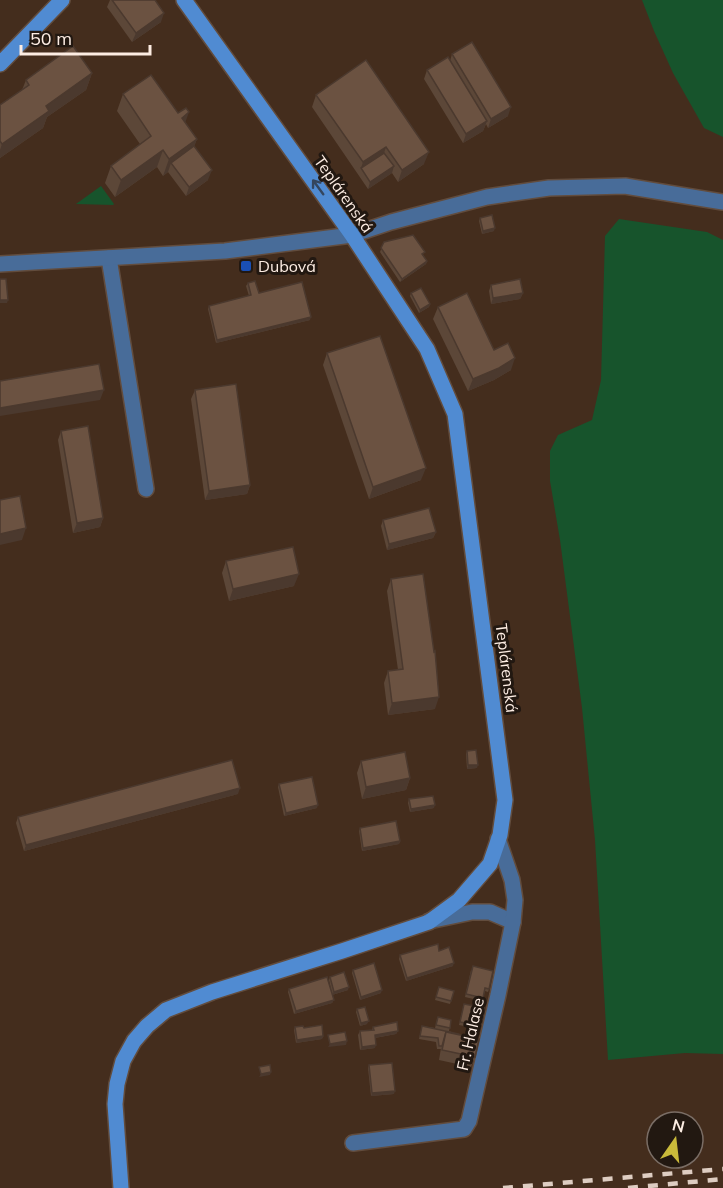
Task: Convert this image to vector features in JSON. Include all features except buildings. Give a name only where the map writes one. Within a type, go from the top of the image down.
[{"type":"street","points":[[0,64],[62,0]]},
{"type":"street","name":"Teplárenská","points":[[121,1188],[115,1104],[117,1084],[123,1061],[134,1041],[147,1026],[166,1010],[212,992],[429,922],[459,900],[490,864],[498,839],[505,800],[455,414],[427,349],[352,235],[184,0]]},
{"type":"street","points":[[0,264],[225,251],[352,235],[391,222],[487,197],[549,188],[625,186],[723,202]]},
{"type":"street","points":[[109,258],[146,489]]},
{"type":"street","points":[[429,922],[472,912],[490,912],[513,922],[515,900],[512,880],[498,839]]},
{"type":"street","name":"Fr. Halase","points":[[353,1143],[464,1129],[469,1121],[513,922]]},
{"type":"green space","points":[[642,0],[723,0],[723,137],[704,128],[673,73]]},
{"type":"green space","points":[[101,186],[113,205],[76,204]]},
{"type":"green space","points":[[619,219],[707,232],[723,240],[723,1054],[685,1053],[608,1060],[595,840],[582,708],[550,481],[550,451],[558,435],[592,420],[601,380],[605,236]]},
{"type":"railway","points":[[503,1188],[723,1169]]},
{"type":"railway","points":[[628,1188],[723,1179]]},
{"type":"place","name":"Dubová","points":[[246,266]]}]
